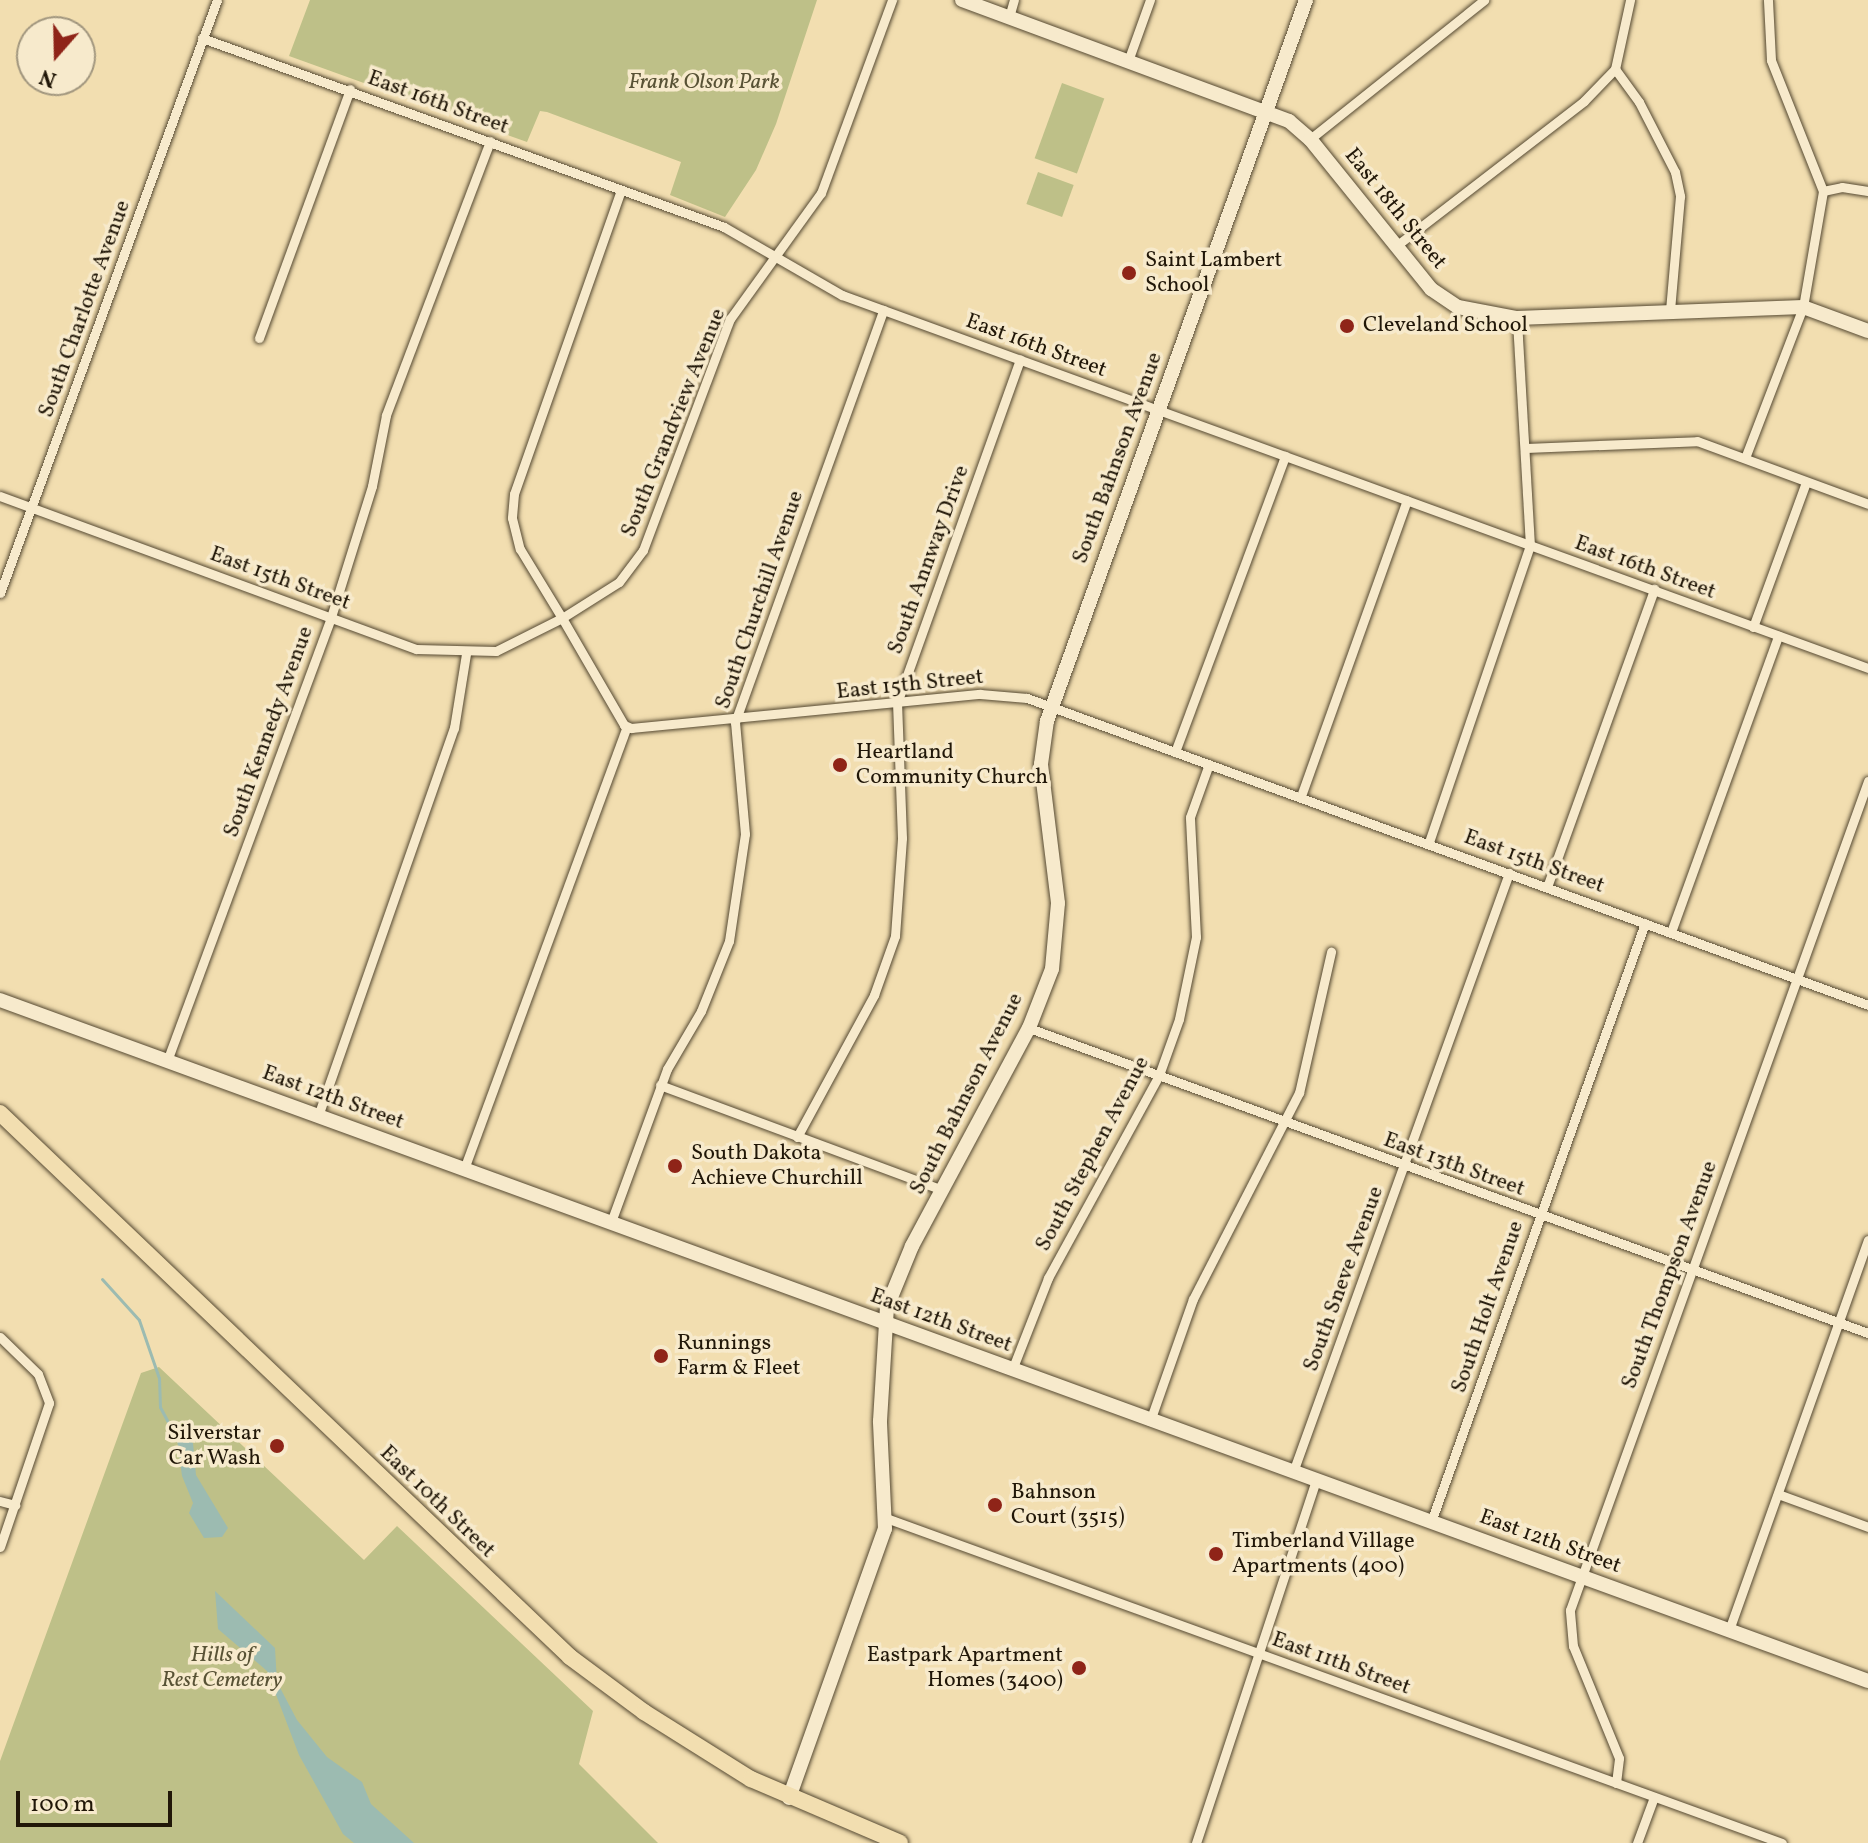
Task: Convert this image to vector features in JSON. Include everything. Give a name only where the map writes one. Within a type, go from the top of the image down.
[{"type":"main road","name":"East 10th Street","points":[[0,1113],[570,1657],[683,1738],[789,1798],[900,1843]]},
{"type":"street","name":"South Charlotte Avenue","points":[[0,593],[217,0]]},
{"type":"street","name":"South Grandview Avenue","points":[[562,618],[619,582],[643,550],[730,319],[821,193],[892,0]]},
{"type":"street","name":"East 18th Street","points":[[962,0],[1266,110],[1310,139],[1444,300],[1473,313],[1517,318],[1803,307],[1868,331]]},
{"type":"street","points":[[1009,17],[1014,0]]},
{"type":"street","points":[[1128,61],[1150,0]]},
{"type":"street","name":"South Bahnson Avenue","points":[[789,1798],[886,1518],[880,1431],[884,1323],[903,1265],[1029,1028],[1052,969],[1057,936],[1055,863],[1041,764],[1052,707],[1306,0]]},
{"type":"street","points":[[1310,139],[1484,0]]},
{"type":"street","points":[[1396,246],[1584,101],[1615,69],[1630,0]]},
{"type":"street","points":[[1745,458],[1803,307],[1823,191],[1771,60],[1768,0]]},
{"type":"street","name":"East 16th Street","points":[[202,38],[350,89],[724,227],[816,283],[883,310],[1868,668]]},
{"type":"street","points":[[1615,69],[1639,102],[1675,172],[1680,196],[1670,311]]},
{"type":"street","points":[[259,338],[350,89]]},
{"type":"street","name":"South Kennedy Avenue","points":[[167,1061],[331,617],[372,486],[386,415],[490,141]]},
{"type":"street","points":[[1823,191],[1842,187],[1868,191]]},
{"type":"street","points":[[464,1169],[627,727],[520,549],[512,518],[514,494],[621,190]]},
{"type":"street","name":"South Churchill Avenue","points":[[611,1222],[660,1085],[714,983],[737,912],[745,834],[735,722],[883,310]]},
{"type":"street","points":[[1429,842],[1530,546],[1517,318]]},
{"type":"street","name":"South Annway Drive","points":[[797,1137],[874,995],[895,936],[902,838],[897,703],[1020,359]]},
{"type":"street","points":[[1526,448],[1697,441],[1868,504]]},
{"type":"street","points":[[1175,752],[1285,456]]},
{"type":"street","points":[[1753,627],[1806,482]]},
{"type":"street","name":"East 15th Street","points":[[0,496],[416,649],[466,654],[513,646],[562,618]]},
{"type":"street","points":[[1301,796],[1407,500]]},
{"type":"street","points":[[1547,887],[1654,589]]},
{"type":"street","points":[[1671,932],[1778,636]]},
{"type":"street","points":[[318,1116],[454,728],[466,654]]},
{"type":"street","name":"East 15th Street","points":[[627,727],[735,722],[980,694],[1027,698],[1429,842],[1868,1005]]},
{"type":"street","name":"South Stephen Avenue","points":[[1012,1370],[1048,1278],[1159,1075],[1188,989],[1196,937],[1190,817],[1209,764]]},
{"type":"street","name":"South Thompson Avenue","points":[[1616,1783],[1619,1758],[1569,1625],[1581,1576],[1868,781]]},
{"type":"street","name":"South Sneve Avenue","points":[[1293,1472],[1509,873]]},
{"type":"street","name":"South Holt Avenue","points":[[1431,1522],[1645,923]]},
{"type":"street","points":[[1150,1421],[1193,1299],[1287,1124],[1309,1062],[1331,952]]},
{"type":"street","name":"East 12th Street","points":[[0,1000],[1868,1681]]},
{"type":"street","name":"East 13th Street","points":[[1029,1028],[1868,1333]]},
{"type":"street","points":[[660,1085],[943,1190]]},
{"type":"street","points":[[1729,1630],[1868,1240]]},
{"type":"street","points":[[0,1337],[38,1374],[48,1394],[44,1429],[0,1547]]},
{"type":"street","points":[[1196,1843],[1316,1481]]},
{"type":"street","points":[[1778,1494],[1868,1527]]},
{"type":"street","points":[[0,1501],[15,1505]]},
{"type":"street","name":"East 11th Street","points":[[886,1518],[1782,1843]]},
{"type":"street","points":[[1637,1843],[1654,1797]]},
{"type":"green space","name":"Frank Olson Park","points":[[310,0],[817,0],[776,124],[756,170],[725,217],[670,195],[681,162],[547,112],[540,111],[527,142],[289,56]]},
{"type":"green space","points":[[1062,83],[1104,98],[1077,174],[1035,158]]},
{"type":"green space","points":[[1038,172],[1074,185],[1062,217],[1026,204]]},
{"type":"green space","name":"Hills of Rest Cemetery","points":[[159,1367],[364,1560],[397,1526],[593,1711],[579,1764],[658,1843],[0,1843],[0,1761],[141,1373]]},
{"type":"water","points":[[185,1438],[193,1443],[196,1475],[228,1528],[222,1537],[204,1538],[189,1513],[193,1503],[182,1476],[177,1439]]},
{"type":"water","points":[[215,1591],[275,1648],[277,1682],[297,1720],[327,1757],[362,1782],[371,1804],[414,1843],[354,1843],[343,1834],[299,1755],[267,1671],[218,1629]]},
{"type":"waterway","points":[[102,1279],[139,1320],[159,1378],[160,1407],[177,1439]]},
{"type":"place","name":"Saint Lambert School","points":[[1129,273]]},
{"type":"place","name":"Cleveland School","points":[[1347,326]]},
{"type":"place","name":"Heartland Community Church","points":[[840,765]]},
{"type":"place","name":"South Dakota Achieve Churchill","points":[[675,1166]]},
{"type":"place","name":"Runnings Farm & Fleet","points":[[661,1356]]},
{"type":"place","name":"Silverstar Car Wash","points":[[277,1446]]},
{"type":"place","name":"Bahnson Court (3515)","points":[[995,1505]]},
{"type":"place","name":"Timberland Village Apartments (400)","points":[[1216,1554]]},
{"type":"place","name":"Eastpark Apartment Homes (3400)","points":[[1079,1668]]}]
